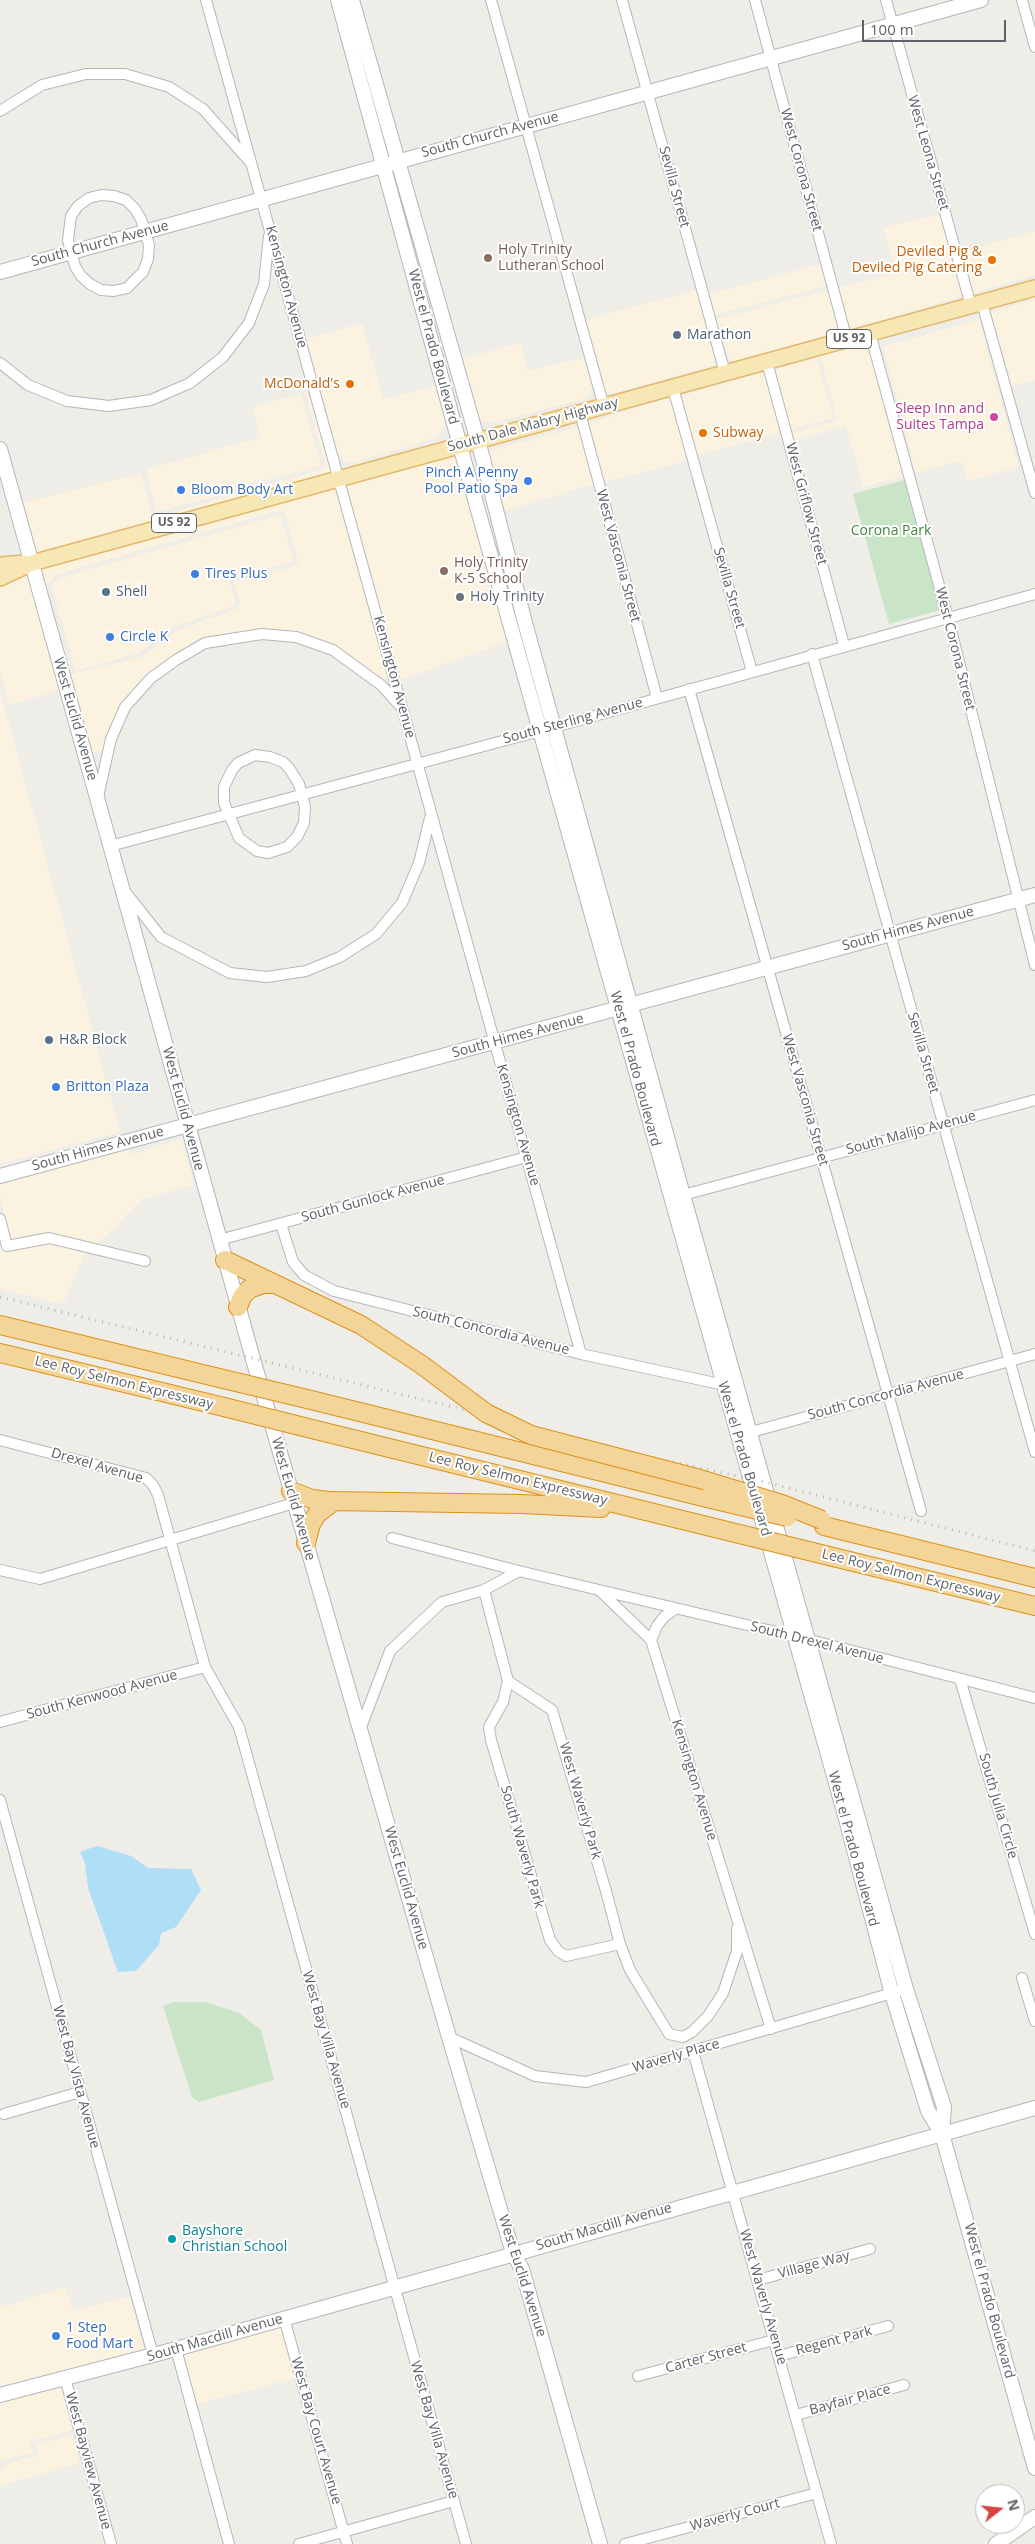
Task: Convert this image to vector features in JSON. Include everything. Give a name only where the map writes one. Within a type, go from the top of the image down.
[{"type":"highway","points":[[225,1260],[361,1325],[422,1365],[486,1413],[531,1435],[700,1479],[782,1504],[827,1525]]},
{"type":"highway","points":[[238,1306],[242,1296],[249,1289],[263,1284],[273,1284]]},
{"type":"highway","name":"Lee Roy Selmon Expressway","points":[[0,1325],[707,1498],[827,1525],[1035,1578]]},
{"type":"highway","name":"Lee Roy Selmon Expressway","points":[[0,1353],[1035,1606]]},
{"type":"highway","points":[[292,1497],[334,1501],[536,1504],[643,1510]]},
{"type":"highway","points":[[306,1543],[311,1524],[317,1514],[334,1501]]},
{"type":"main road","name":"South Dale Mabry Highway","points":[[0,578],[32,563],[1035,288]]},
{"type":"main road","name":"South Dale Mabry Highway","points":[[0,565],[32,563]]},
{"type":"street","name":"Kensington Avenue","points":[[206,0],[263,200],[581,1354]]},
{"type":"street","name":"West el Prado Boulevard","points":[[338,0],[478,440],[524,619],[555,727],[588,873],[677,1197],[723,1386],[793,1636],[944,2107],[942,2134]]},
{"type":"street","name":"West el Prado Boulevard","points":[[352,0],[460,445],[540,731],[588,873]]},
{"type":"street","points":[[491,0],[604,406]]},
{"type":"street","name":"Sevilla Street","points":[[622,0],[725,373]]},
{"type":"street","name":"West Corona Street","points":[[755,0],[847,340]]},
{"type":"street","name":"West Leona Street","points":[[886,0],[976,304],[1035,493]]},
{"type":"street","name":"South Church Avenue","points":[[0,272],[981,0]]},
{"type":"street","points":[[1022,0],[1035,48]]},
{"type":"street","points":[[0,111],[16,99],[42,85],[86,74],[125,74],[169,87],[203,109],[253,166]]},
{"type":"street","points":[[114,196],[126,200],[135,209],[146,232],[148,259],[143,272],[127,288],[101,290],[90,284],[75,266],[68,228],[71,216],[78,206],[95,197],[114,196]]},
{"type":"street","points":[[0,363],[28,385],[67,401],[109,406],[151,400],[190,383],[223,357],[248,323],[264,284],[270,228]]},
{"type":"street","name":"West Corona Street","points":[[870,333],[948,618],[1035,966]]},
{"type":"street","name":"West Griflow Street","points":[[767,362],[844,646]]},
{"type":"street","name":"Sevilla Street","points":[[673,388],[752,672]]},
{"type":"street","name":"West Vasconia Street","points":[[580,413],[657,698]]},
{"type":"street","name":"West Euclid Avenue","points":[[0,450],[292,1497],[513,2253],[522,2269],[600,2544]]},
{"type":"street","name":"South Sterling Avenue","points":[[110,846],[555,727],[812,654],[1035,594]]},
{"type":"street","points":[[510,623],[524,619]]},
{"type":"street","points":[[98,800],[111,738],[125,707],[151,678],[176,660],[205,643],[262,634],[296,637],[333,650],[381,685],[403,710]]},
{"type":"street","name":"Sevilla Street","points":[[812,654],[1035,1452]]},
{"type":"street","name":"West Vasconia Street","points":[[689,689],[920,1511]]},
{"type":"street","points":[[255,755],[270,757],[283,762],[294,774],[303,794],[305,807],[304,823],[297,837],[286,847],[268,853],[257,852],[239,838],[224,803],[227,778],[238,763],[255,755]]},
{"type":"street","points":[[122,887],[162,937],[230,973],[267,977],[306,971],[340,957],[376,934],[402,903],[419,863],[432,813]]},
{"type":"street","name":"South Himes Avenue","points":[[0,1176],[187,1124],[625,1008],[1035,895]]},
{"type":"street","name":"South Malijo Avenue","points":[[677,1197],[1035,1100]]},
{"type":"street","name":"South Gunlock Avenue","points":[[219,1240],[527,1157]]},
{"type":"street","name":"West el Prado Boulevard","points":[[677,1197],[752,1432],[810,1640],[892,1994],[928,2112],[942,2134],[1035,2468]]},
{"type":"street","points":[[0,1219],[7,1246],[49,1238],[145,1261]]},
{"type":"street","name":"South Concordia Avenue","points":[[281,1224],[293,1262],[304,1275],[334,1291],[581,1354],[723,1386],[738,1386]]},
{"type":"street","name":"South Concordia Avenue","points":[[738,1436],[1035,1354]]},
{"type":"street","name":"Drexel Avenue","points":[[0,1440],[146,1478],[153,1485],[158,1496],[169,1542]]},
{"type":"street","points":[[0,1570],[40,1580],[169,1542],[292,1497]]},
{"type":"street","points":[[392,1538],[519,1571]]},
{"type":"street","name":"West Bay Villa Avenue","points":[[169,1542],[205,1667],[239,1727],[466,2544]]},
{"type":"street","points":[[360,1731],[390,1651],[442,1602],[484,1590],[519,1571]]},
{"type":"street","name":"South Drexel Avenue","points":[[519,1571],[810,1640],[1035,1698]]},
{"type":"street","name":"Kensington Avenue","points":[[599,1589],[651,1640],[771,2029]]},
{"type":"street","points":[[484,1590],[508,1681]]},
{"type":"street","points":[[651,1640],[656,1626],[664,1616],[675,1609]]},
{"type":"street","name":"South Kenwood Avenue","points":[[0,1722],[205,1667]]},
{"type":"street","name":"South Julia Circle","points":[[960,1679],[1035,1934]]},
{"type":"street","name":"South Waverly Park","points":[[508,1681],[503,1702],[489,1727],[490,1740],[550,1940],[558,1951],[566,1956],[620,1944]]},
{"type":"street","name":"West Waverly Park","points":[[508,1681],[552,1710],[604,1882],[620,1944]]},
{"type":"street","name":"West Bay Vista Avenue","points":[[0,1800],[153,2355]]},
{"type":"street","name":"Kensington Avenue","points":[[683,2037],[692,2032],[708,2016],[722,1993],[737,1951],[738,1920]]},
{"type":"street","points":[[620,1944],[630,1970],[669,2034],[683,2037]]},
{"type":"street","points":[[1022,1978],[1035,2021]]},
{"type":"street","name":"Waverly Place","points":[[449,2037],[535,2076],[586,2082],[906,1989]]},
{"type":"street","name":"West Waverly Avenue","points":[[683,2037],[690,2052],[733,2191],[831,2544]]},
{"type":"street","points":[[4,2114],[80,2092]]},
{"type":"street","name":"South Macdill Avenue","points":[[0,2394],[176,2349],[733,2191],[1035,2108]]},
{"type":"street","name":"Village Way","points":[[758,2280],[870,2249]]},
{"type":"street","name":"West Bay Court Avenue","points":[[284,2318],[347,2544]]},
{"type":"street","name":"Regent Park","points":[[779,2356],[888,2326]]},
{"type":"street","name":"Carter Street","points":[[638,2376],[774,2340]]},
{"type":"street","points":[[176,2349],[229,2544]]},
{"type":"street","name":"West Bayview Avenue","points":[[65,2378],[111,2544]]},
{"type":"street","name":"Bayfair Place","points":[[796,2415],[904,2385]]},
{"type":"street","name":"Waverly Court","points":[[625,2544],[817,2493]]},
{"type":"street","points":[[299,2544],[454,2501]]},
{"type":"street","points":[[996,2544],[1035,2517]]},
{"type":"shaded area","points":[[942,214],[953,254],[1035,231],[1035,275],[834,334],[735,361],[728,359],[716,319],[896,273],[883,227]]},
{"type":"shaded area","points":[[821,264],[827,286],[715,315],[709,294]]},
{"type":"shaded area","points":[[696,290],[715,355],[714,365],[615,393],[607,393],[599,378],[585,320]]},
{"type":"shaded area","points":[[1035,300],[1035,380],[1012,387],[991,312]]},
{"type":"shaded area","points":[[979,319],[1019,467],[968,481],[961,461],[916,473],[883,347]]},
{"type":"shaded area","points":[[362,323],[383,399],[436,386],[446,421],[443,431],[437,438],[352,463],[346,462],[338,453],[306,339]]},
{"type":"shaded area","points":[[866,340],[904,476],[863,487],[846,426],[794,440],[792,433],[837,420],[820,354]]},
{"type":"shaded area","points":[[522,343],[527,371],[586,357],[593,389],[587,398],[492,423],[480,420],[475,416],[460,359]]},
{"type":"shaded area","points":[[817,358],[833,418],[696,456],[682,395]]},
{"type":"shaded area","points":[[309,391],[332,475],[36,557],[21,503],[141,473],[151,513],[157,516],[323,469],[325,464],[305,392]]},
{"type":"shaded area","points":[[301,394],[321,466],[245,485],[209,498],[156,512],[146,470],[260,437],[252,407]]},
{"type":"shaded area","points":[[670,397],[688,460],[603,483],[589,423]]},
{"type":"shaded area","points":[[578,427],[594,484],[502,512],[485,452]]},
{"type":"shaded area","points":[[455,451],[509,641],[401,680],[345,481]]},
{"type":"shaded area","points":[[335,484],[389,680],[375,674],[335,645],[297,632],[262,629],[204,638],[173,656],[134,688],[120,706],[103,750],[90,753],[38,566]],"holes":[[[279,511],[285,513],[298,561],[296,566],[234,582],[240,603],[238,608],[176,631],[141,657],[72,674],[48,591],[48,584],[55,575]]]},
{"type":"shaded area","points":[[280,515],[294,562],[229,579],[236,605],[174,627],[139,653],[75,671],[53,590],[52,584],[59,578]]},
{"type":"shaded area","points":[[28,570],[61,690],[9,705],[0,672],[0,584]]},
{"type":"shaded area","points":[[0,690],[120,1132],[0,1164]]},
{"type":"shaded area","points":[[181,1139],[194,1185],[142,1199],[112,1231],[95,1244],[48,1233],[11,1240],[0,1197],[0,1181],[128,1146],[131,1155]]},
{"type":"shaded area","points":[[0,1240],[2,1247],[8,1251],[48,1243],[86,1252],[63,1304],[0,1289]]},
{"type":"shaded area","points":[[65,2287],[74,2311],[129,2296],[144,2350],[0,2386],[0,2308]]},
{"type":"shaded area","points":[[280,2324],[295,2378],[197,2404],[182,2352]]},
{"type":"shaded area","points":[[60,2386],[72,2430],[30,2442],[33,2453],[0,2461],[0,2402]]},
{"type":"shaded area","points":[[72,2434],[80,2463],[0,2486],[0,2470],[5,2468],[6,2464],[35,2456],[38,2453],[36,2445]]},
{"type":"green space","name":"Corona Park","points":[[905,480],[940,610],[889,624],[853,494]]},
{"type":"green space","points":[[174,2002],[206,2002],[239,2013],[261,2030],[274,2080],[199,2102],[192,2097],[163,2006]]},
{"type":"water","points":[[97,1846],[131,1856],[148,1868],[191,1869],[201,1890],[176,1927],[161,1933],[159,1945],[136,1971],[118,1972],[88,1888],[85,1863],[80,1852]]},
{"type":"railway","points":[[0,1297],[511,1421],[584,1443],[765,1482],[1035,1551]]},
{"type":"place","name":"Holy Trinity Lutheran School","points":[[488,258]]},
{"type":"place","name":"Deviled Pig & Deviled Pig Catering","points":[[992,260]]},
{"type":"place","name":"Marathon","points":[[677,335]]},
{"type":"place","name":"McDonald's","points":[[350,384]]},
{"type":"place","name":"Sleep Inn and Suites Tampa","points":[[994,417]]},
{"type":"place","name":"Subway","points":[[703,433]]},
{"type":"place","name":"Pinch A Penny Pool Patio Spa","points":[[528,481]]},
{"type":"place","name":"Bloom Body Art","points":[[181,490]]},
{"type":"place","name":"Holy Trinity K-5 School","points":[[444,571]]},
{"type":"place","name":"Tires Plus","points":[[195,574]]},
{"type":"place","name":"Shell","points":[[106,592]]},
{"type":"place","name":"Holy Trinity","points":[[460,597]]},
{"type":"place","name":"Circle K","points":[[110,637]]},
{"type":"place","name":"H&R Block","points":[[49,1040]]},
{"type":"place","name":"Britton Plaza","points":[[56,1087]]},
{"type":"place","name":"Bayshore Christian School","points":[[172,2239]]},
{"type":"place","name":"1 Step Food Mart","points":[[56,2336]]}]
